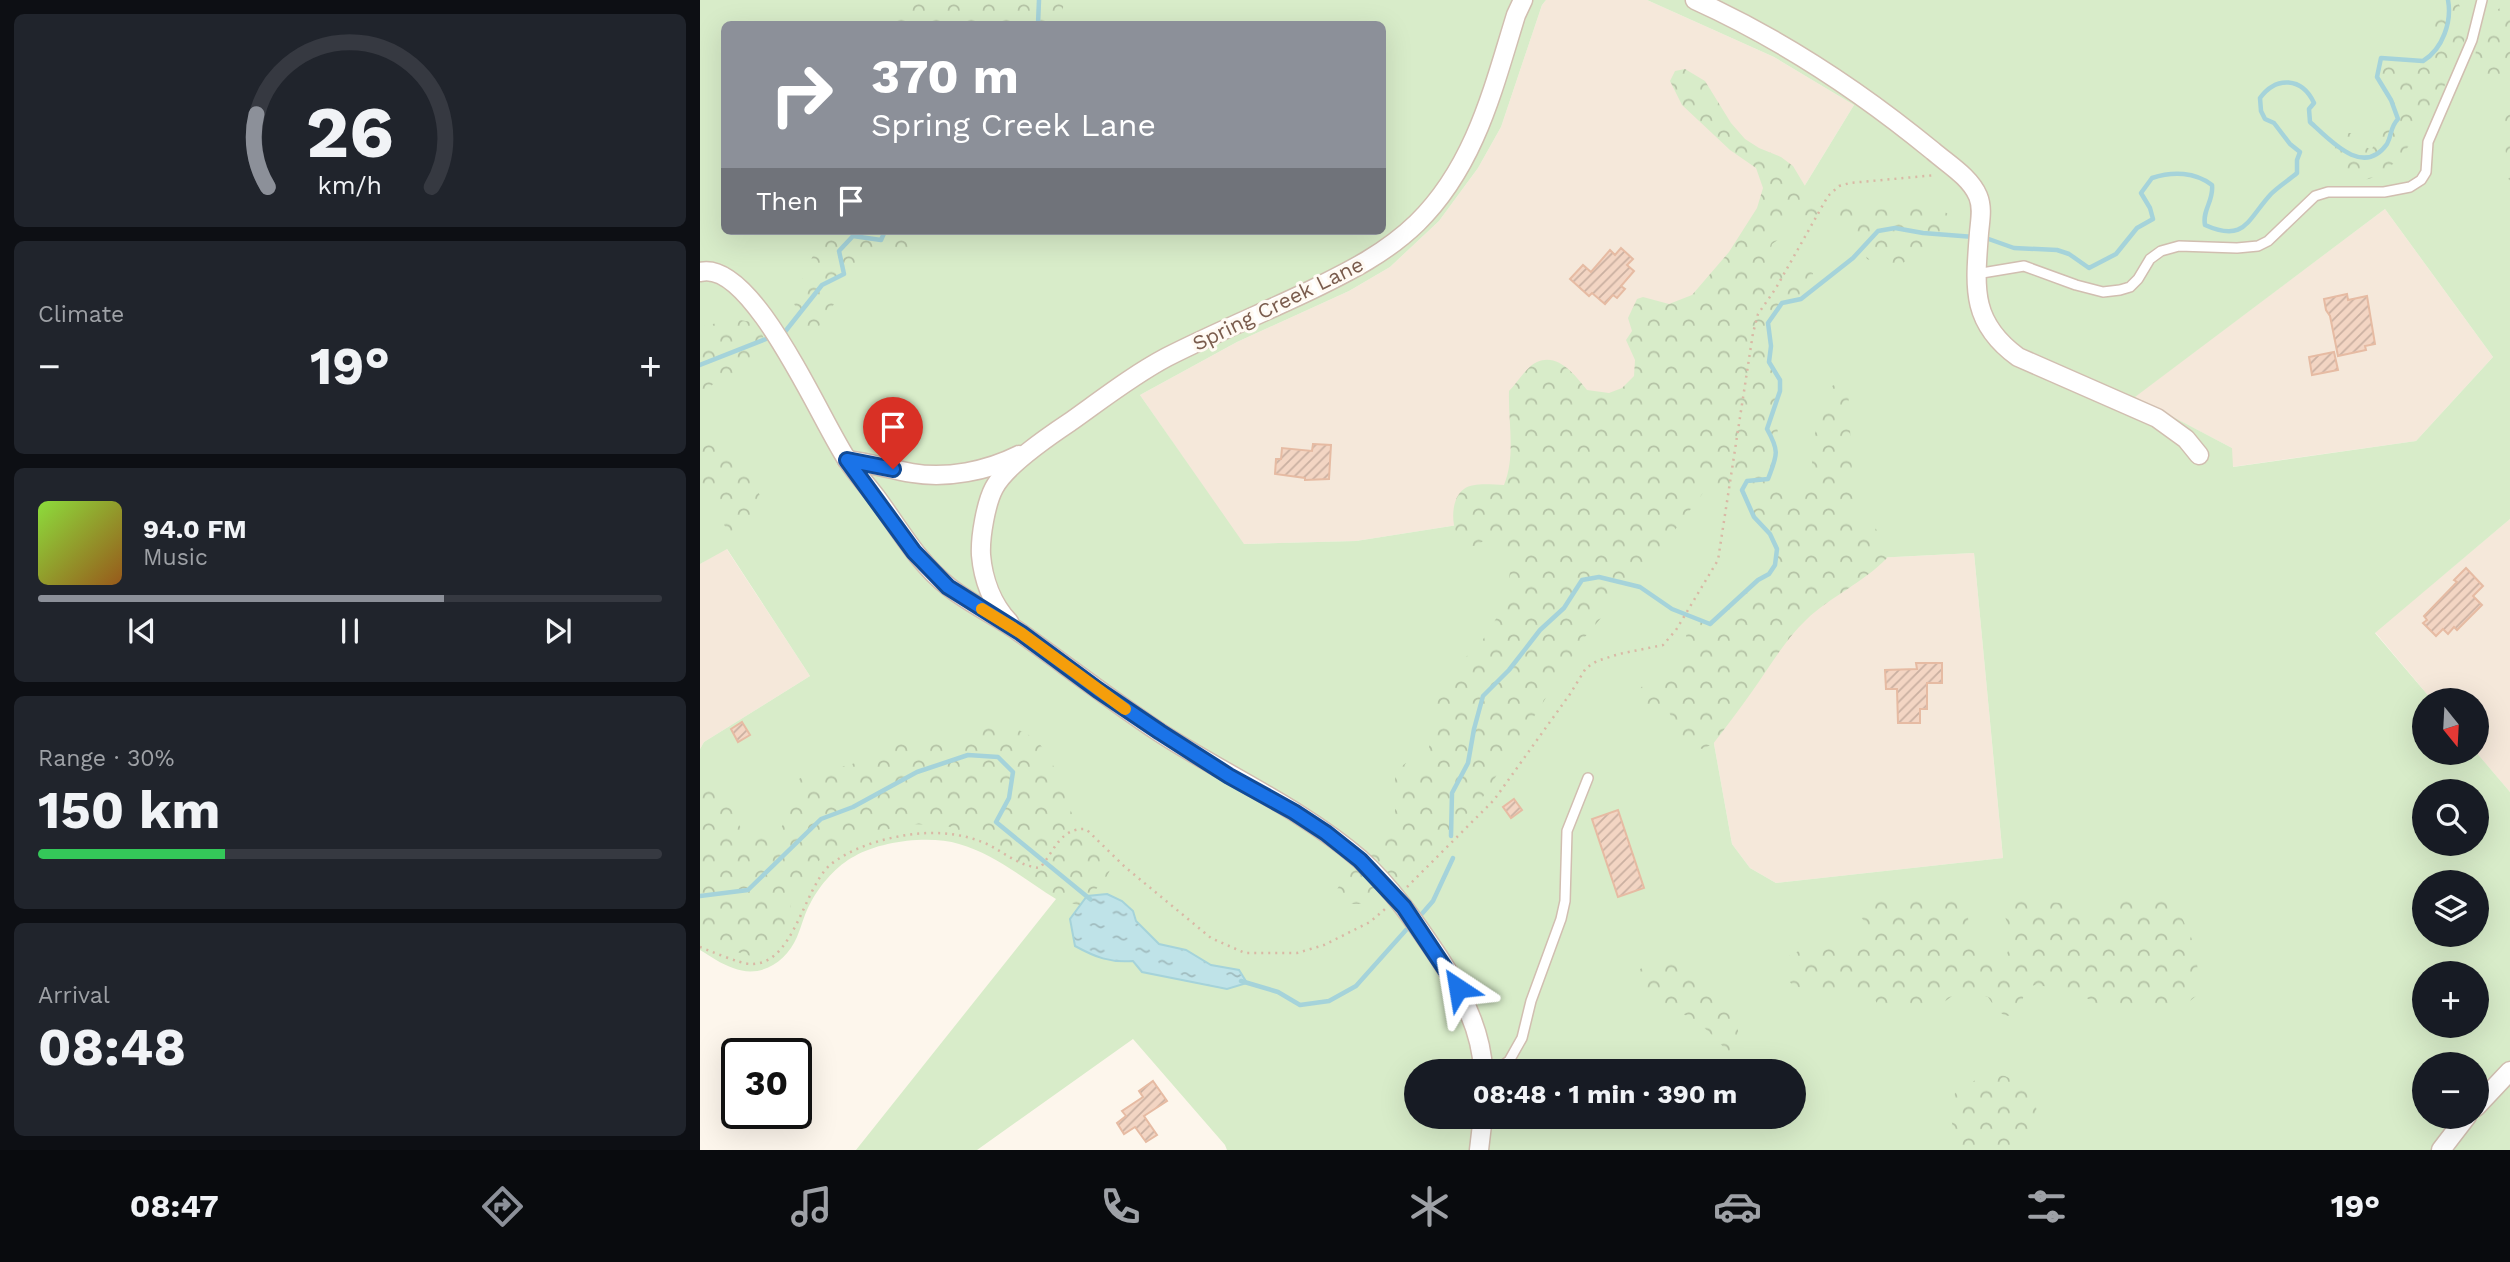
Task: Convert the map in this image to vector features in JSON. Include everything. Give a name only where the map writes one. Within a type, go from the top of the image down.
[{"type":"street","name":"Spring Creek Lane","points":[[847,460],[915,474],[964,473],[1001,464],[1032,448],[1164,359],[1354,270],[1386,249],[1418,222],[1444,192],[1470,151],[1482,124],[1523,0]]},
{"type":"street","points":[[1695,0],[1763,34],[1819,68],[1900,124],[1960,173],[1978,196],[1981,211],[1976,274],[1979,308],[1995,337],[2004,347],[2018,357],[2157,418],[2186,439],[2199,454]]},
{"type":"street","points":[[700,272],[718,272],[726,277],[760,313],[785,346],[847,460],[914,552],[948,587],[1021,633],[1160,732],[1326,833],[1360,860],[1396,899],[1458,988],[1474,1027],[1481,1059]]},
{"type":"street","name":"Spring Creek Lane","points":[[1021,633],[999,609],[989,590],[982,569],[982,529],[994,487],[1032,448]]},
{"type":"street","points":[[2489,1093],[2510,1071]]},
{"type":"street","points":[[1479,1150],[1481,1129]]},
{"type":"street","points":[[2441,1150],[2457,1129]]},
{"type":"lane","points":[[1976,274],[2024,266],[2103,292],[2120,290],[2130,287],[2150,259],[2161,251],[2179,246],[2258,246],[2268,241],[2315,196],[2328,192],[2384,192],[2410,187],[2421,180],[2426,172],[2428,142],[2472,40],[2482,0]]},
{"type":"lane","points":[[1510,1059],[1522,1038],[1534,992],[1561,919],[1565,901],[1567,831],[1588,778]]},
{"type":"path","points":[[700,947],[750,964],[768,960],[791,937],[812,891],[829,866],[854,849],[922,832],[951,833],[986,844],[1017,862],[1040,868],[1060,839],[1074,829],[1086,829],[1125,867],[1211,938],[1245,953],[1297,953],[1324,945],[1370,922],[1494,800],[1586,668],[1597,661],[1619,654],[1663,645],[1688,611],[1718,560],[1758,314],[1776,288],[1828,196],[1839,186],[1850,183],[1960,173]]},
{"type":"shaded area","points":[[1546,0],[1647,0],[1774,57],[1854,105],[1649,440],[1559,509],[1356,541],[1243,544],[1140,395],[1237,342],[1349,291],[1390,267],[1439,221],[1478,168],[1501,127],[1542,5]]},
{"type":"shaded area","points":[[2385,209],[2493,357],[2416,441],[2232,467],[2232,448],[2134,397]]},
{"type":"shaded area","points":[[2510,519],[2510,792],[2487,765],[2489,688],[2422,688],[2375,632]]},
{"type":"shaded area","points":[[726,548],[810,676],[704,742],[700,749],[700,564]]},
{"type":"shaded area","points":[[1974,553],[2003,858],[1776,883],[1750,868],[1732,844],[1709,716],[1835,560]]},
{"type":"green space","points":[[700,0],[1546,0],[1542,5],[1501,127],[1478,168],[1439,221],[1390,267],[1349,291],[1237,342],[1140,395],[1244,544],[1356,541],[1559,509],[1649,440],[1854,105],[1774,57],[1647,0],[2510,0],[2510,519],[2375,633],[2422,688],[2412,688],[2412,765],[2487,765],[2510,792],[2510,1150],[1227,1150],[1133,1039],[977,1150],[856,1150],[1056,899],[972,848],[934,840],[892,843],[848,860],[824,882],[805,914],[792,946],[771,966],[763,970],[743,971],[700,950],[700,749],[704,742],[810,676],[727,549],[700,564]],"holes":[[[2385,209],[2493,357],[2416,441],[2233,467],[2232,448],[2135,397]],[[1974,553],[2003,858],[1776,883],[1750,868],[1732,844],[1709,716],[1835,560]]]},
{"type":"green space","points":[[897,0],[1064,0],[1061,21],[887,21]]},
{"type":"green space","points":[[2455,0],[2469,27],[2452,69],[2424,124],[2407,149],[2388,168],[2369,179],[2345,176],[2336,168],[2333,158],[2338,133],[2353,133],[2358,142],[2371,150],[2387,126],[2398,119],[2391,100],[2377,77],[2381,58],[2404,60],[2421,55],[2430,42],[2436,9]]},
{"type":"green space","points":[[2510,1],[2510,81],[2496,83],[2478,80],[2475,57],[2480,35],[2491,16]]},
{"type":"green space","points":[[1685,69],[1705,81],[1731,123],[1745,139],[1793,166],[1808,191],[1820,200],[1852,210],[1939,208],[1954,218],[1954,236],[1895,267],[1867,259],[1855,230],[1839,219],[1821,214],[1799,216],[1787,227],[1782,237],[1772,244],[1769,256],[1770,268],[1778,272],[1801,268],[1813,273],[1812,283],[1801,299],[1782,303],[1768,323],[1771,346],[1769,362],[1780,380],[1777,402],[1778,448],[1769,479],[1790,497],[1804,495],[1813,480],[1811,446],[1830,387],[1840,382],[1848,387],[1854,513],[1882,536],[1887,558],[1868,575],[1816,611],[1798,628],[1713,744],[1702,749],[1680,732],[1667,707],[1643,706],[1636,693],[1680,661],[1685,654],[1687,641],[1681,612],[1710,624],[1769,573],[1775,565],[1777,549],[1770,534],[1754,517],[1742,490],[1723,482],[1706,489],[1665,543],[1584,638],[1481,800],[1402,877],[1365,904],[1330,901],[1342,881],[1378,845],[1395,821],[1395,771],[1406,763],[1415,772],[1424,773],[1432,766],[1429,747],[1434,719],[1431,701],[1435,688],[1482,641],[1504,606],[1510,572],[1508,554],[1499,541],[1486,539],[1476,546],[1467,546],[1456,532],[1453,515],[1457,497],[1464,489],[1478,485],[1504,485],[1511,451],[1509,391],[1530,367],[1545,360],[1552,360],[1566,367],[1587,390],[1609,393],[1622,388],[1634,376],[1635,360],[1626,340],[1632,331],[1628,318],[1637,299],[1643,297],[1669,304],[1692,295],[1729,252],[1757,208],[1763,188],[1756,168],[1730,150],[1682,105],[1670,81],[1675,71]]},
{"type":"green space","points":[[2500,109],[2510,109],[2510,182],[2506,170],[2505,147],[2499,129]]},
{"type":"green space","points":[[820,235],[930,235],[924,245],[915,249],[883,247],[857,264],[823,323],[808,334],[791,297],[807,271]]},
{"type":"green space","points":[[734,319],[757,323],[769,350],[763,360],[713,384],[700,399],[700,327]]},
{"type":"green space","points":[[700,434],[702,438],[726,447],[762,500],[759,516],[740,528],[728,532],[700,479]]},
{"type":"green space","points":[[992,725],[1014,729],[1031,736],[1043,748],[1052,762],[1081,831],[1110,870],[1081,906],[1057,899],[999,847],[945,825],[906,824],[848,841],[832,849],[809,870],[796,886],[790,908],[790,928],[778,945],[767,954],[754,957],[700,935],[700,778],[718,782],[729,796],[735,818],[745,835],[760,838],[779,831],[800,778],[874,758],[890,740],[899,737],[938,744]]},
{"type":"green space","points":[[2117,892],[2163,901],[2179,912],[2195,949],[2197,966],[2197,995],[2183,1007],[2119,1007],[2097,1004],[2073,990],[2035,985],[2025,988],[2016,1015],[2005,1016],[1988,997],[1973,993],[1956,993],[1935,1009],[1880,1008],[1872,995],[1860,991],[1794,987],[1784,975],[1782,963],[1797,952],[1856,949],[1865,940],[1870,929],[1861,917],[1859,897],[1889,894],[1916,901],[1953,893],[1966,908],[1971,936],[1988,961],[2006,956],[2013,939],[2001,906],[2007,898],[2062,903],[2086,922],[2100,920],[2106,911],[2108,896]]},
{"type":"green space","points":[[1660,960],[1678,964],[1694,980],[1711,991],[1721,992],[1736,1006],[1744,1059],[1733,1059],[1697,1022],[1652,999],[1641,982],[1640,969]]},
{"type":"green space","points":[[1988,1072],[2005,1076],[2031,1089],[2037,1120],[2028,1150],[1957,1150],[1951,1118],[1955,1093]]},
{"type":"water","points":[[1107,894],[1122,901],[1133,911],[1136,921],[1159,944],[1186,950],[1211,965],[1239,970],[1247,983],[1227,989],[1142,972],[1133,961],[1103,958],[1075,946],[1070,919],[1087,896]]},
{"type":"building","points":[[1621,248],[1633,259],[1627,265],[1634,271],[1621,286],[1625,289],[1617,298],[1613,295],[1605,304],[1592,293],[1589,296],[1570,279],[1583,265],[1591,272],[1610,250],[1615,255]]},
{"type":"building","points":[[2347,294],[2348,300],[2367,296],[2375,344],[2365,346],[2366,350],[2338,356],[2324,299]]},
{"type":"building","points":[[2334,352],[2338,370],[2312,375],[2309,357]]},
{"type":"building","points":[[1313,444],[1331,445],[1329,479],[1305,480],[1275,474],[1276,459],[1281,459],[1282,448],[1312,451]]},
{"type":"building","points":[[2466,568],[2483,586],[2473,596],[2482,605],[2457,630],[2454,627],[2448,634],[2443,629],[2436,636],[2423,623],[2427,620],[2424,616],[2457,582],[2454,580]]},
{"type":"building","points":[[1916,663],[1942,663],[1942,683],[1927,683],[1927,709],[1920,709],[1920,723],[1898,723],[1897,689],[1886,689],[1885,670],[1917,669]]},
{"type":"building","points":[[742,722],[750,735],[738,742],[731,729]]},
{"type":"building","points":[[1514,799],[1522,810],[1511,818],[1503,807]]},
{"type":"building","points":[[1618,810],[1644,888],[1618,897],[1592,819]]},
{"type":"building","points":[[1153,1081],[1167,1101],[1144,1116],[1157,1135],[1146,1142],[1135,1127],[1124,1134],[1117,1123],[1126,1116],[1122,1111],[1143,1097],[1139,1091]]},
{"type":"waterway","points":[[1038,21],[1039,0]]},
{"type":"waterway","points":[[1983,237],[2014,248],[2057,250],[2069,254],[2089,268],[2116,254],[2137,228],[2153,219],[2141,193],[2152,178],[2168,174],[2191,175],[2212,185],[2205,225],[2218,230],[2237,230],[2250,220],[2271,194],[2297,173],[2300,152],[2290,144],[2274,123],[2265,119],[2261,111],[2260,98],[2266,91],[2281,83],[2296,84],[2309,94],[2314,103],[2309,109],[2310,122],[2327,138],[2357,157],[2378,154],[2387,144],[2398,119],[2391,100],[2377,77],[2381,58],[2423,61],[2430,56],[2441,42],[2447,25],[2448,0]]},
{"type":"waterway","points":[[1451,836],[1452,793],[1468,763],[1483,696],[1509,670],[1540,630],[1564,608],[1582,580],[1599,577],[1640,587],[1672,609],[1710,624],[1758,580],[1769,574],[1775,565],[1777,549],[1770,534],[1754,517],[1742,490],[1747,481],[1768,479],[1775,459],[1774,443],[1767,429],[1780,391],[1780,380],[1769,362],[1771,346],[1768,323],[1782,303],[1801,299],[1853,258],[1878,231],[1895,228],[1974,237]]},
{"type":"waterway","points":[[784,333],[822,285],[844,274],[839,251],[853,236],[881,240],[883,235]]},
{"type":"waterway","points":[[700,365],[766,339]]},
{"type":"waterway","points":[[700,896],[748,890],[821,819],[853,807],[917,772],[968,755],[998,757],[1013,772],[1009,798],[996,822],[1090,899]]},
{"type":"waterway","points":[[1420,916],[1433,901],[1453,858]]},
{"type":"waterway","points":[[1241,981],[1278,992],[1300,1005],[1329,1001],[1356,986],[1406,930]]},
{"type":"slow traffic","points":[[982,609],[1021,633],[1125,709]]},
{"type":"route","points":[[893,469],[847,460],[914,552],[948,587],[1021,633],[1160,732],[1326,833],[1384,883],[1410,915],[1458,988]]}]
